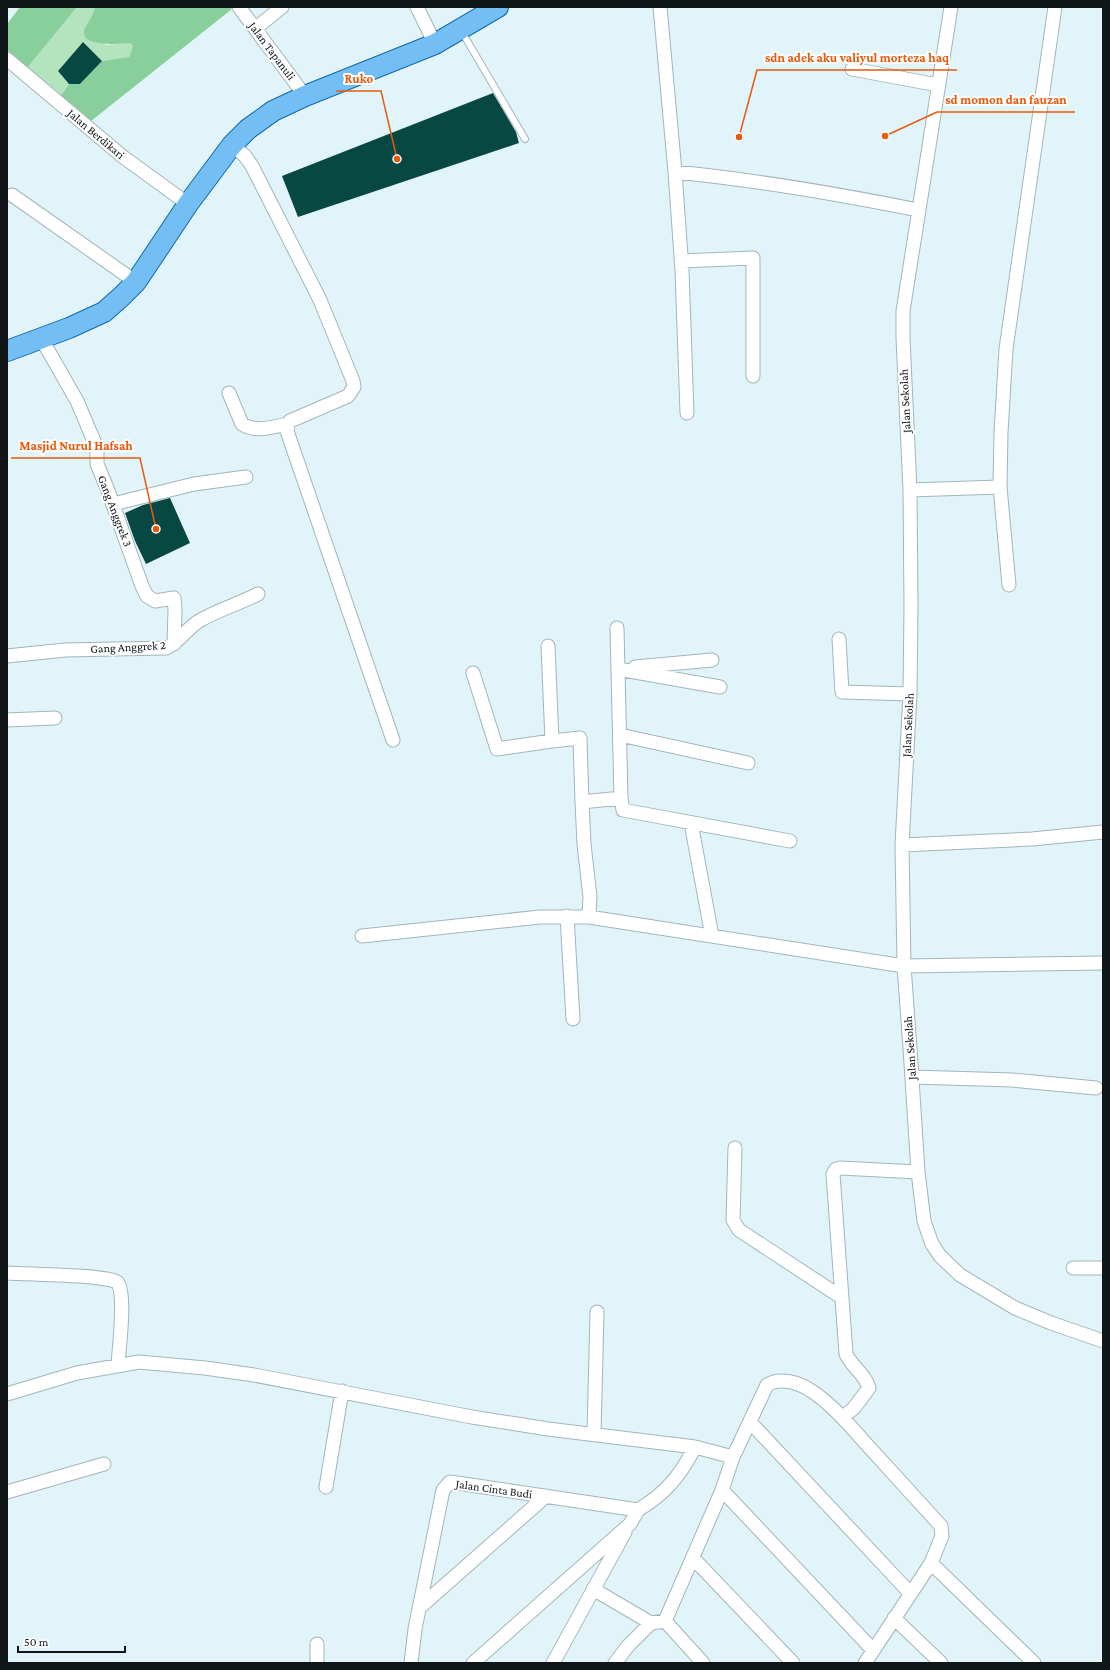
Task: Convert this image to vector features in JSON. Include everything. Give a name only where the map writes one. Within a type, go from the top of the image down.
[{"type":"main road","points":[[7,351],[69,328],[104,312],[136,282],[188,204],[232,145],[248,129],[273,111],[305,96],[435,44],[498,7]]},
{"type":"street","name":"Jalan Tapanuli","points":[[239,7],[305,96]]},
{"type":"street","points":[[256,28],[282,7]]},
{"type":"street","points":[[417,7],[435,44]]},
{"type":"street","points":[[660,7],[675,172],[688,413]]},
{"type":"street","name":"Jalan Sekolah","points":[[951,7],[903,311],[910,490],[911,606],[910,694],[902,845],[904,966],[918,1172],[924,1222],[932,1244],[940,1256],[949,1265],[960,1275],[1015,1308],[1058,1326],[1103,1341]]},
{"type":"street","points":[[1009,585],[1000,487],[1001,432],[1006,349],[1055,7]]},
{"type":"street","name":"Jalan Berdikari","points":[[7,59],[122,156],[188,204]]},
{"type":"street","points":[[852,69],[938,85]]},
{"type":"street","points":[[229,393],[242,424],[258,429],[288,424],[290,421],[348,396],[354,387],[353,381],[320,300],[252,166],[245,156],[232,145]]},
{"type":"street","points":[[675,172],[720,176],[863,199],[918,210]]},
{"type":"street","points":[[12,195],[136,282]]},
{"type":"street","points":[[681,261],[753,258],[753,376]]},
{"type":"street","name":"Gang Anggrek 3","points":[[41,338],[56,361],[77,400],[97,448],[97,464],[142,586],[148,596],[155,601],[174,598],[176,610],[174,644]]},
{"type":"street","points":[[288,424],[287,431],[393,740]]},
{"type":"street","points":[[113,504],[194,484],[246,476]]},
{"type":"street","points":[[910,490],[1000,487]]},
{"type":"street","name":"Gang Anggrek 2","points":[[7,656],[65,650],[166,648],[174,644],[186,631],[198,622],[258,594]]},
{"type":"street","points":[[617,628],[621,798],[623,810],[790,841]]},
{"type":"street","points":[[839,638],[842,692],[910,694]]},
{"type":"street","points":[[548,646],[552,740]]},
{"type":"street","points":[[618,669],[712,660]]},
{"type":"street","points":[[618,669],[720,687]]},
{"type":"street","points":[[473,673],[497,749],[552,740],[580,738],[584,844],[590,897],[589,917]]},
{"type":"street","points":[[7,720],[55,718]]},
{"type":"street","points":[[620,735],[748,763]]},
{"type":"street","points":[[582,802],[621,798]]},
{"type":"street","points":[[691,823],[712,936]]},
{"type":"street","points":[[902,845],[1032,839],[1103,832]]},
{"type":"street","points":[[567,916],[573,1019]]},
{"type":"street","points":[[362,936],[540,917],[567,916],[589,917],[904,966],[1103,963]]},
{"type":"street","points":[[912,1077],[1012,1080],[1096,1088]]},
{"type":"street","points":[[735,1148],[733,1220],[735,1226],[841,1297]]},
{"type":"street","points":[[843,1417],[854,1408],[869,1388],[867,1382],[849,1361],[846,1354],[833,1174],[834,1171],[840,1168],[918,1172]]},
{"type":"street","points":[[1073,1268],[1103,1268]]},
{"type":"street","points":[[7,1273],[100,1277],[112,1279],[118,1282],[122,1300],[118,1365]]},
{"type":"street","points":[[594,1434],[597,1312]]},
{"type":"street","points":[[7,1394],[77,1374],[139,1362],[205,1368],[254,1375],[472,1417],[695,1447],[733,1457]]},
{"type":"street","points":[[665,1621],[722,1490],[733,1457],[767,1385],[772,1381],[780,1380],[802,1386],[810,1390],[843,1417],[941,1526],[942,1536],[931,1563],[865,1663]]},
{"type":"street","points":[[326,1487],[342,1391]]},
{"type":"street","points":[[750,1422],[910,1594]]},
{"type":"street","points":[[553,1663],[638,1510],[656,1498],[681,1472],[695,1447]]},
{"type":"street","points":[[7,1492],[104,1464]]},
{"type":"street","name":"Jalan Cinta Budi","points":[[411,1663],[419,1608],[443,1490],[450,1482],[638,1510]]},
{"type":"street","points":[[722,1490],[873,1650]]},
{"type":"street","points":[[419,1608],[546,1496]]},
{"type":"street","points":[[474,1663],[630,1524]]},
{"type":"street","points":[[693,1558],[793,1663]]},
{"type":"street","points":[[931,1563],[1034,1663]]},
{"type":"street","points":[[593,1589],[651,1623]]},
{"type":"street","points":[[894,1618],[941,1663]]},
{"type":"street","points":[[615,1663],[628,1646],[651,1623],[665,1621]]},
{"type":"street","points":[[665,1621],[702,1663]]},
{"type":"street","points":[[317,1644],[317,1663]]},
{"type":"lane","points":[[460,29],[525,139]]},
{"type":"green space","points":[[20,7],[77,7],[27,68],[7,50],[7,24]]},
{"type":"green space","points":[[77,7],[95,7],[94,14],[88,24],[106,45],[130,43],[133,46],[129,57],[102,61],[83,42],[58,71],[69,84],[60,97],[27,68]]},
{"type":"green space","points":[[95,7],[230,7],[232,9],[91,121],[60,97],[69,84],[80,84],[102,61],[129,57],[133,46],[130,43],[96,43],[90,41],[86,37],[84,31]]},
{"type":"building","points":[[83,42],[102,61],[80,84],[69,84],[58,71]]},
{"type":"building","points":[[493,93],[516,132],[519,143],[298,217],[282,176]]},
{"type":"building","points":[[170,498],[190,543],[146,564],[135,541],[125,513],[143,505]]},
{"type":"place","name":"sd momon dan fauzan","points":[[885,136]]},
{"type":"place","name":"sdn adek aku valiyul morteza haq","points":[[739,137]]},
{"type":"place","name":"Ruko","points":[[397,159]]},
{"type":"place","name":"Masjid Nurul Hafsah","points":[[156,529]]}]
